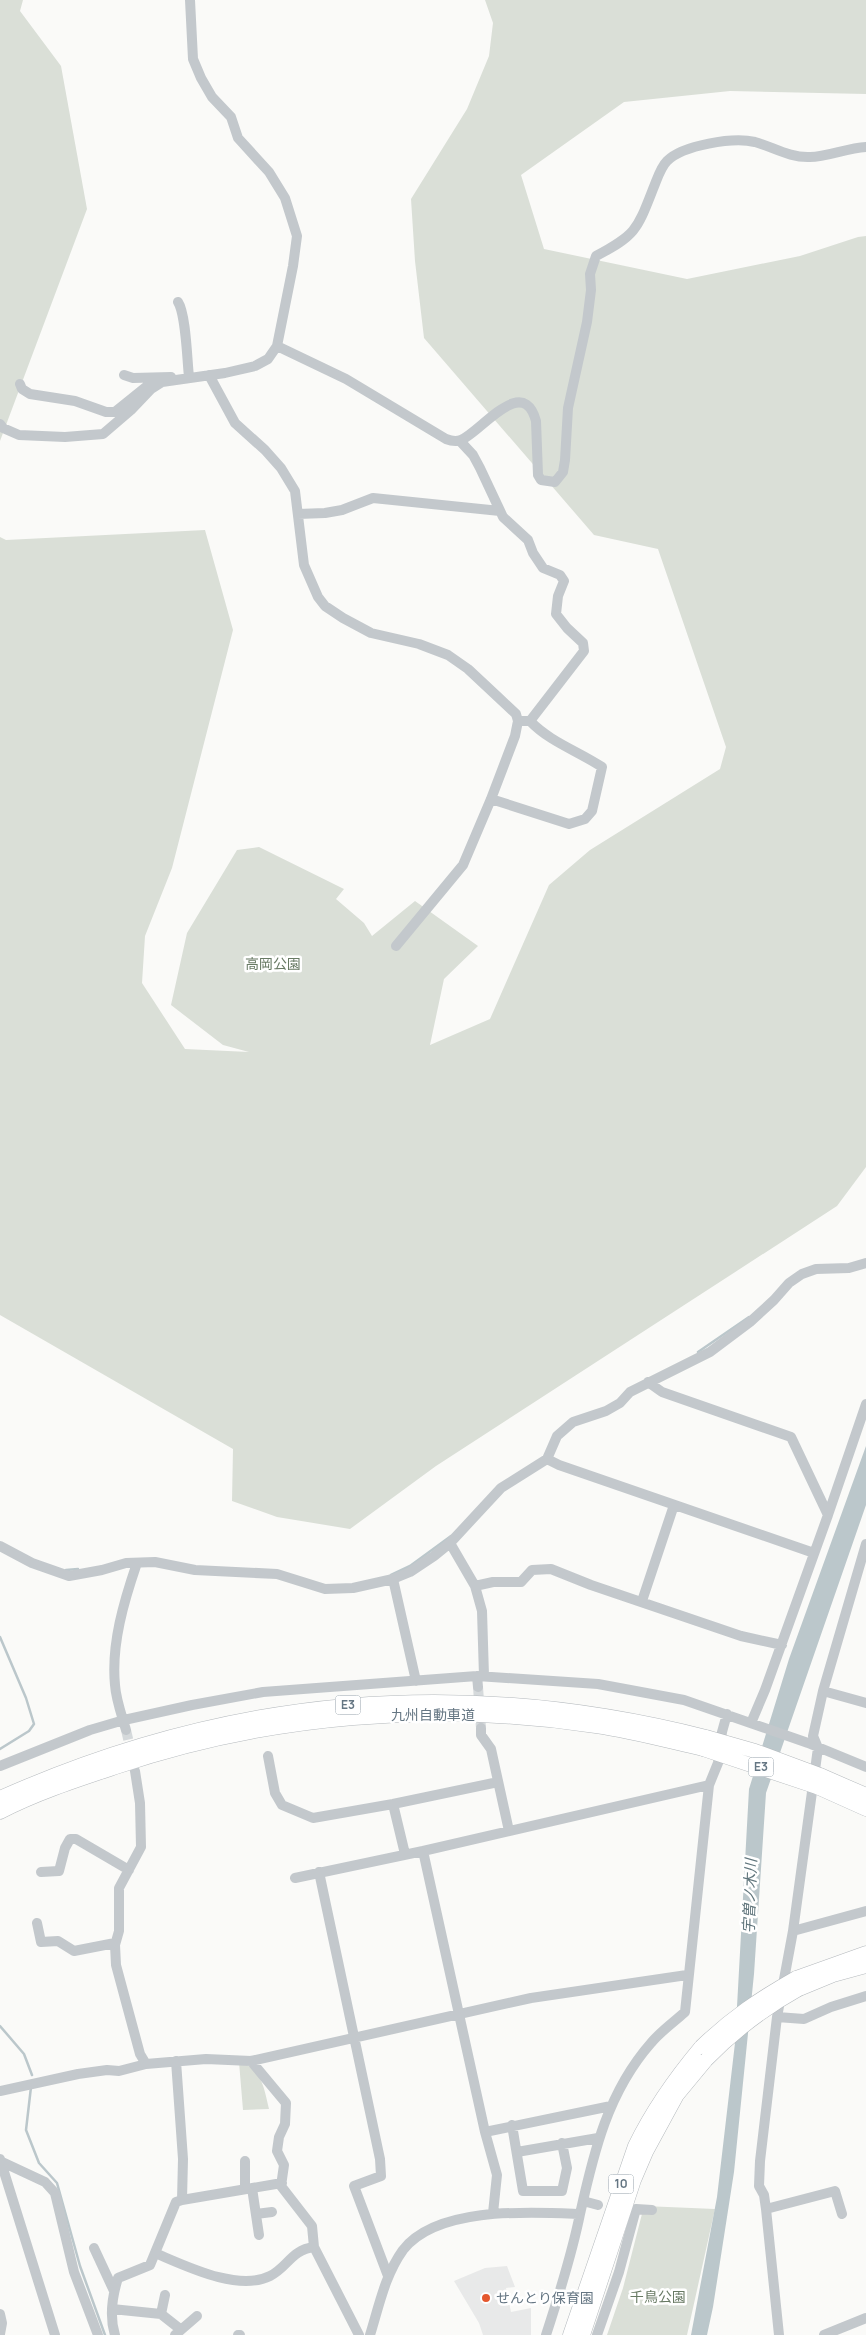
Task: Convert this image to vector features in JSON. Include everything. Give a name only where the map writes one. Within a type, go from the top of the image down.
[{"type":"highway","name":"九州自動車道","points":[[0,1798],[64,1770],[141,1744],[218,1725],[275,1714],[340,1706],[406,1701],[473,1701],[535,1705],[599,1713],[657,1724],[704,1743]]},
{"type":"highway","name":"九州自動車道","points":[[0,1812],[68,1783],[143,1757],[212,1739],[278,1726],[341,1718],[407,1714],[534,1718],[598,1726],[755,1751],[819,1781],[866,1809]]},
{"type":"highway","name":"九州自動車道","points":[[819,1781],[866,1795]]},
{"type":"highway","name":"10","points":[[570,2335],[635,2146],[648,2118],[672,2082],[700,2047],[727,2022],[753,2002],[866,1952]]},
{"type":"highway","name":"10","points":[[583,2335],[634,2180],[646,2152],[677,2095],[706,2060],[748,2021],[797,1984],[866,1966]]},
{"type":"street","points":[[0,424],[3,428],[19,435],[65,437],[103,434],[132,410],[151,389],[161,383],[255,366],[268,359],[277,346],[297,236],[285,198],[270,172],[238,138],[231,117],[212,97],[201,78],[193,59],[190,0]]},
{"type":"street","points":[[277,346],[346,379],[446,439],[460,440],[509,405],[518,402],[524,403],[534,413],[536,421],[538,475],[541,480],[555,482],[563,472],[568,408],[587,322],[591,290],[590,274],[596,256],[624,240],[638,227],[666,162],[691,148],[730,141],[754,142],[791,155],[810,157],[848,148],[866,147]]},
{"type":"street","points":[[178,302],[184,310],[184,378]]},
{"type":"street","points":[[124,375],[148,378],[166,376],[184,378]]},
{"type":"street","points":[[209,375],[235,423],[265,450],[281,468],[295,491],[304,565],[325,606],[371,633],[419,644],[448,655],[468,669],[516,714],[518,720],[517,731],[491,799],[462,865],[396,946]]},
{"type":"street","points":[[20,384],[22,389],[30,394],[75,401],[106,412],[115,412],[153,381],[161,383]]},
{"type":"street","points":[[460,440],[473,454],[502,517],[528,540],[532,553],[543,568],[560,575],[564,581],[558,596],[556,614],[583,643],[584,651],[530,721]]},
{"type":"street","points":[[298,514],[342,510],[373,498],[500,511]]},
{"type":"street","points":[[491,799],[569,824],[585,819],[592,811],[602,767],[584,754],[555,741],[540,731],[530,721],[518,720]]},
{"type":"street","points":[[0,1546],[32,1564],[69,1576],[126,1563],[155,1562],[196,1570],[277,1574],[326,1589],[353,1588],[394,1579],[410,1572],[434,1556],[450,1543],[501,1488],[547,1459],[557,1436],[573,1422],[606,1412],[620,1403],[630,1392],[710,1352],[750,1322],[789,1283],[802,1274],[816,1269],[849,1268],[866,1263]]},
{"type":"street","points":[[648,1382],[662,1392],[791,1437],[828,1515]]},
{"type":"street","points":[[753,1724],[866,1404]]},
{"type":"street","points":[[547,1459],[674,1506],[814,1553]]},
{"type":"street","points":[[642,1601],[674,1506]]},
{"type":"street","points":[[450,1543],[475,1586],[482,1611],[478,1687]]},
{"type":"street","points":[[779,2335],[766,2209],[764,2195],[759,2186],[760,2161],[777,2018],[793,1930],[813,1736],[823,1691],[866,1544]]},
{"type":"street","points":[[125,1725],[114,1686],[115,1654],[126,1598],[136,1563]]},
{"type":"street","points":[[475,1586],[493,1582],[521,1582],[532,1570],[551,1569],[741,1636],[782,1645]]},
{"type":"street","points":[[394,1579],[416,1681]]},
{"type":"street","points":[[0,1766],[90,1730],[125,1725],[263,1692],[480,1676],[598,1684],[684,1700],[813,1745],[866,1766]]},
{"type":"street","points":[[823,1691],[866,1703]]},
{"type":"street","points":[[546,2335],[580,2214],[598,2138],[611,2106],[635,2064],[652,2042],[685,2012],[687,1975],[709,1785],[718,1762],[722,1732],[727,1714]]},
{"type":"street","points":[[481,1728],[481,1735],[491,1748],[509,1832]]},
{"type":"street","points":[[268,1756],[274,1793],[282,1805],[312,1818],[393,1804],[498,1782]]},
{"type":"street","points":[[135,1771],[140,1803],[141,1847],[120,1888],[119,1930],[115,1943],[116,1965],[140,2054],[146,2064]]},
{"type":"street","points":[[295,1878],[509,1832],[709,1785]]},
{"type":"street","points":[[393,1804],[405,1854]]},
{"type":"street","points":[[41,1872],[59,1871],[65,1848],[70,1839],[76,1838],[129,1870]]},
{"type":"street","points":[[424,1851],[458,2013],[496,2175],[493,2213]]},
{"type":"street","points":[[319,1872],[380,2159],[381,2176],[354,2186],[388,2276]]},
{"type":"street","points":[[793,1930],[866,1911]]},
{"type":"street","points":[[37,1924],[41,1942],[58,1941],[74,1950],[115,1943]]},
{"type":"street","points":[[0,2091],[78,2074],[107,2070],[119,2071],[146,2064],[206,2059],[251,2061],[531,1998],[687,1975]]},
{"type":"street","points":[[777,2018],[804,2019],[831,2007],[866,1996]]},
{"type":"street","points":[[176,2061],[183,2159],[182,2200]]},
{"type":"street","points":[[251,2061],[286,2102],[285,2124],[279,2137],[277,2150],[284,2164],[281,2186],[312,2226],[314,2247],[359,2335]]},
{"type":"street","points":[[485,2132],[611,2106]]},
{"type":"street","points":[[512,2126],[523,2191],[562,2191],[566,2168],[562,2143]]},
{"type":"street","points":[[517,2152],[598,2138]]},
{"type":"street","points":[[0,2160],[55,2335]]},
{"type":"street","points":[[0,2160],[45,2182],[54,2193],[74,2272],[98,2335]]},
{"type":"street","points":[[244,2161],[259,2235]]},
{"type":"street","points":[[115,2335],[111,2322],[114,2291],[118,2278],[150,2266],[176,2202],[282,2183]]},
{"type":"street","points":[[766,2209],[835,2191],[842,2214]]},
{"type":"street","points":[[582,2201],[598,2205]]},
{"type":"street","points":[[597,2335],[619,2272],[636,2209],[652,2210]]},
{"type":"street","points":[[256,2214],[272,2212]]},
{"type":"street","points":[[370,2335],[388,2276],[404,2249],[420,2235],[444,2225],[493,2213],[580,2214]]},
{"type":"street","points":[[155,2254],[200,2271],[242,2282],[270,2276],[303,2248],[314,2247]]},
{"type":"street","points":[[94,2248],[114,2291]]},
{"type":"street","points":[[161,2314],[166,2295]]},
{"type":"street","points":[[112,2309],[161,2314],[177,2332],[197,2316]]},
{"type":"street","points":[[0,2314],[0,2334]]},
{"type":"street","points":[[824,2335],[866,2318]]},
{"type":"shaded area","name":"せんとり保育園","points":[[507,2266],[515,2287],[506,2288],[511,2312],[531,2308],[531,2335],[483,2335],[479,2323],[454,2281],[485,2268]]},
{"type":"green space","points":[[0,0],[23,0],[20,11],[61,66],[87,209],[0,441]]},
{"type":"green space","name":"高岡公園","points":[[485,0],[866,0],[866,94],[730,91],[624,102],[521,175],[544,249],[687,279],[800,256],[866,236],[866,1167],[837,1206],[436,1466],[350,1529],[277,1517],[232,1501],[233,1449],[0,1315],[0,537],[6,540],[205,530],[233,630],[172,868],[145,936],[142,983],[185,1049],[249,1052],[223,1045],[171,1005],[187,933],[237,850],[259,847],[344,889],[336,899],[364,923],[372,936],[415,901],[478,946],[444,979],[430,1045],[490,1019],[549,885],[590,850],[720,769],[726,747],[658,549],[594,535],[424,338],[415,261],[411,199],[467,109],[489,56],[493,23]]},
{"type":"green space","points":[[239,2062],[253,2069],[261,2080],[269,2109],[243,2110]]},
{"type":"green space","name":"千鳥公園","points":[[644,2206],[715,2209],[687,2335],[607,2335],[623,2288]]},
{"type":"water","name":"宇曽ノ木川","points":[[866,1446],[866,1505],[766,1793],[754,1974],[734,2172],[707,2335],[691,2335],[717,2197],[735,2043],[749,1789],[789,1659]]},
{"type":"waterway","points":[[698,1352],[749,1317]]},
{"type":"waterway","points":[[391,1575],[410,1566],[451,1536]]},
{"type":"waterway","points":[[66,1570],[78,1569]]},
{"type":"waterway","points":[[0,1637],[26,1698],[34,1724],[29,1731],[0,1749]]},
{"type":"waterway","points":[[0,2026],[24,2054],[32,2075]]},
{"type":"waterway","points":[[31,2087],[26,2130],[39,2163],[57,2183],[80,2266],[105,2335]]},
{"type":"tunnel","points":[[478,1687],[481,1728]]},
{"type":"tunnel","points":[[126,1730],[132,1756]]},
{"type":"place","name":"せんとり保育園","points":[[486,2298]]}]
